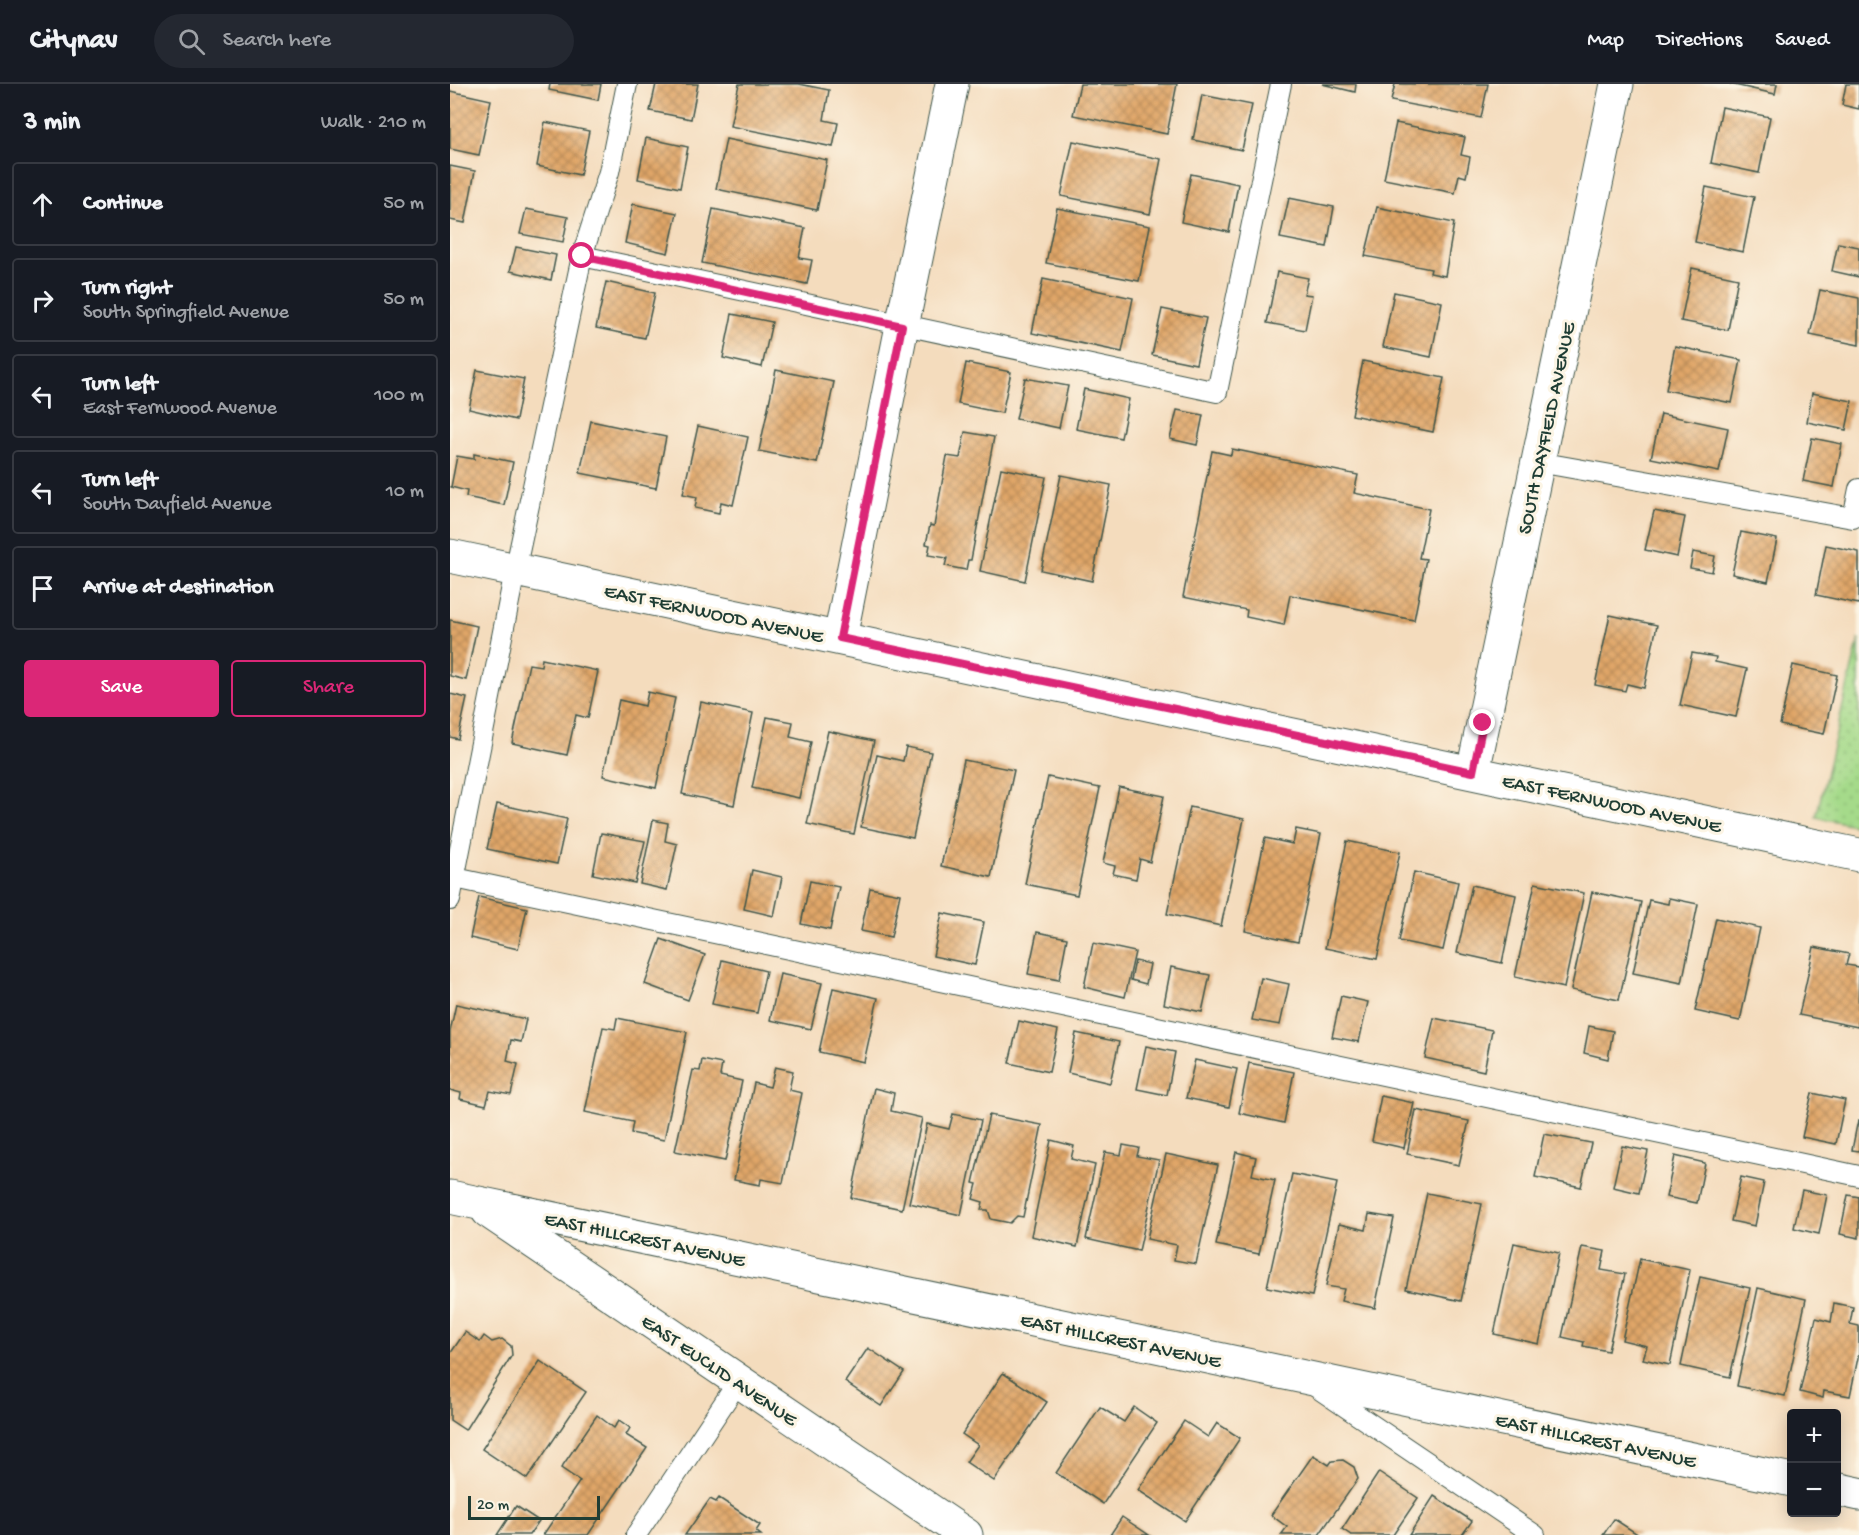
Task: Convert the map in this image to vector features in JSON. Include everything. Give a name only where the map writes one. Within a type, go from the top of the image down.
[{"type":"street","points":[[840,638],[952,84]]},
{"type":"street","name":"SOUTH DAYFIELD AVENUE","points":[[1473,772],[1617,84]]},
{"type":"street","name":"EAST FERNWOOD AVENUE","points":[[450,556],[1859,855]]},
{"type":"street","name":"EAST HILLCREST AVENUE","points":[[463,1199],[1787,1479]]},
{"type":"street","name":"EAST EUCLID AVENUE","points":[[463,1199],[966,1535]]},
{"type":"street","points":[[1841,1490],[1859,1494]]},
{"type":"lane","points":[[450,900],[515,571],[582,256],[609,172],[627,84]]},
{"type":"lane","points":[[582,256],[1217,392],[1281,84]]},
{"type":"lane","points":[[1538,462],[1853,518],[1859,489]]},
{"type":"lane","points":[[455,878],[1859,1176]]},
{"type":"lane","points":[[1302,1378],[1535,1535]]},
{"type":"lane","points":[[636,1535],[738,1382]]},
{"type":"green space","points":[[1859,639],[1859,826],[1816,817]]},
{"type":"building","points":[[550,84],[601,84],[598,100],[549,90]]},
{"type":"building","points":[[656,84],[698,84],[691,119],[650,111]]},
{"type":"building","points":[[739,84],[799,84],[829,90],[824,120],[838,123],[833,147],[730,126]]},
{"type":"building","points":[[1080,84],[1177,84],[1167,134],[1073,115]]},
{"type":"building","points":[[1322,84],[1356,84],[1355,92]]},
{"type":"building","points":[[1395,84],[1488,84],[1481,118],[1391,101]]},
{"type":"building","points":[[1730,84],[1777,84],[1775,94]]},
{"type":"building","points":[[1846,84],[1859,84],[1859,109],[1842,105]]},
{"type":"building","points":[[450,91],[491,100],[479,155],[450,149]]},
{"type":"building","points":[[1202,95],[1252,105],[1242,150],[1193,140]]},
{"type":"building","points":[[1722,107],[1770,117],[1759,173],[1711,163]]},
{"type":"building","points":[[545,122],[589,131],[580,175],[537,166]]},
{"type":"building","points":[[1396,123],[1465,137],[1461,155],[1470,157],[1466,177],[1459,175],[1455,193],[1384,179]]},
{"type":"building","points":[[646,138],[688,147],[680,188],[638,179]]},
{"type":"building","points":[[726,139],[827,160],[817,210],[716,189]]},
{"type":"building","points":[[1073,141],[1161,159],[1150,214],[1061,196]]},
{"type":"building","points":[[450,166],[475,171],[465,223],[450,220]]},
{"type":"building","points":[[1191,174],[1238,184],[1229,232],[1181,222]]},
{"type":"building","points":[[1706,187],[1754,197],[1743,252],[1695,242]]},
{"type":"building","points":[[1289,198],[1334,207],[1327,247],[1280,238]]},
{"type":"building","points":[[633,204],[677,213],[668,253],[625,243]]},
{"type":"building","points":[[1377,207],[1454,223],[1445,276],[1430,273],[1431,269],[1365,256]]},
{"type":"building","points":[[1057,208],[1150,226],[1139,281],[1046,263]]},
{"type":"building","points":[[526,209],[568,217],[563,242],[520,234]]},
{"type":"building","points":[[713,209],[805,228],[799,258],[812,260],[807,284],[702,263]]},
{"type":"building","points":[[1838,243],[1859,247],[1859,277],[1832,271]]},
{"type":"building","points":[[516,247],[556,255],[551,280],[510,271]]},
{"type":"building","points":[[1692,268],[1738,278],[1728,330],[1681,321]]},
{"type":"building","points":[[1277,272],[1308,278],[1304,294],[1312,295],[1305,330],[1267,323]]},
{"type":"building","points":[[1043,279],[1133,298],[1122,352],[1032,333]]},
{"type":"building","points":[[606,282],[655,293],[645,338],[596,328]]},
{"type":"building","points":[[1820,290],[1859,298],[1859,345],[1810,335]]},
{"type":"building","points":[[1394,292],[1442,302],[1431,357],[1383,347]]},
{"type":"building","points":[[1162,309],[1206,318],[1196,364],[1152,355]]},
{"type":"building","points":[[732,314],[772,322],[762,367],[723,358]]},
{"type":"building","points":[[1675,346],[1741,360],[1732,403],[1666,390]]},
{"type":"building","points":[[1363,361],[1444,378],[1433,432],[1352,415]]},
{"type":"building","points":[[966,363],[1011,372],[1002,413],[958,404]]},
{"type":"building","points":[[477,370],[524,379],[516,420],[469,409]]},
{"type":"building","points":[[776,370],[834,382],[817,463],[759,451]]},
{"type":"building","points":[[1025,378],[1068,386],[1059,428],[1016,419]]},
{"type":"building","points":[[1084,389],[1129,399],[1121,438],[1076,429]]},
{"type":"building","points":[[1812,393],[1852,401],[1846,430],[1807,422]]},
{"type":"building","points":[[1177,410],[1203,415],[1197,445],[1170,439]]},
{"type":"building","points":[[1661,414],[1728,428],[1719,472],[1651,458]]},
{"type":"building","points":[[591,421],[666,437],[656,488],[580,473]]},
{"type":"building","points":[[698,426],[748,437],[733,505],[721,502],[719,513],[695,508],[697,497],[683,494]]},
{"type":"building","points":[[965,432],[994,437],[971,560],[968,560],[966,570],[945,566],[947,558],[928,555],[930,545],[926,544],[930,525],[934,526],[947,456],[960,458]]},
{"type":"building","points":[[1812,438],[1842,444],[1834,487],[1803,481]]},
{"type":"building","points":[[1232,449],[1358,475],[1354,493],[1429,509],[1419,558],[1426,559],[1414,620],[1290,595],[1284,625],[1246,617],[1247,610],[1183,597],[1212,451],[1231,455]]},
{"type":"building","points":[[474,454],[513,462],[504,505],[466,497],[467,491],[451,487],[457,456],[474,459]]},
{"type":"building","points":[[1001,468],[1046,477],[1025,581],[980,571]]},
{"type":"building","points":[[1061,475],[1111,485],[1092,581],[1041,570]]},
{"type":"building","points":[[1654,511],[1685,517],[1677,557],[1645,550]]},
{"type":"building","points":[[1741,532],[1777,539],[1768,582],[1732,574]]},
{"type":"building","points":[[1826,545],[1859,552],[1859,604],[1816,595]]},
{"type":"building","points":[[1693,552],[1715,556],[1712,572],[1690,568]]},
{"type":"building","points":[[1610,615],[1657,625],[1644,688],[1627,684],[1625,691],[1595,685]]},
{"type":"building","points":[[450,620],[477,626],[466,680],[450,676]]},
{"type":"building","points":[[1692,653],[1716,657],[1715,662],[1747,669],[1736,717],[1680,705]]},
{"type":"building","points":[[542,659],[598,671],[588,718],[576,715],[567,755],[512,743],[529,664],[541,666]]},
{"type":"building","points":[[1793,665],[1837,675],[1824,734],[1780,725]]},
{"type":"building","points":[[648,692],[675,698],[656,788],[603,776],[619,700],[645,706]]},
{"type":"building","points":[[450,694],[467,698],[458,739],[450,737]]},
{"type":"building","points":[[701,702],[753,713],[734,805],[682,794]]},
{"type":"building","points":[[767,717],[793,722],[790,737],[811,742],[799,798],[752,788]]},
{"type":"building","points":[[828,731],[874,741],[854,834],[807,824]]},
{"type":"building","points":[[906,747],[931,752],[913,838],[861,827],[877,755],[903,761]]},
{"type":"building","points":[[964,760],[1014,770],[991,877],[941,866]]},
{"type":"building","points":[[1048,777],[1100,788],[1077,895],[1025,884]]},
{"type":"building","points":[[1119,787],[1164,796],[1150,862],[1140,859],[1136,879],[1113,874],[1115,866],[1103,863]]},
{"type":"building","points":[[497,804],[567,819],[557,864],[487,849]]},
{"type":"building","points":[[1190,807],[1244,819],[1221,926],[1167,914]]},
{"type":"building","points":[[653,820],[668,823],[665,841],[677,844],[667,890],[640,884]]},
{"type":"building","points":[[1296,829],[1321,834],[1298,942],[1245,931],[1265,838],[1293,844]]},
{"type":"building","points":[[601,833],[645,841],[635,883],[593,874]]},
{"type":"building","points":[[1347,841],[1400,852],[1377,959],[1325,948]]},
{"type":"building","points":[[752,870],[782,877],[774,916],[744,909]]},
{"type":"building","points":[[1414,872],[1458,882],[1443,950],[1399,941]]},
{"type":"building","points":[[810,881],[839,887],[830,930],[801,924]]},
{"type":"building","points":[[1535,883],[1584,893],[1564,988],[1515,977]]},
{"type":"building","points":[[1472,885],[1516,895],[1502,963],[1457,953]]},
{"type":"building","points":[[870,888],[900,894],[891,937],[861,931]]},
{"type":"building","points":[[1592,892],[1641,902],[1619,1000],[1571,990]]},
{"type":"building","points":[[479,897],[527,908],[518,949],[470,938]]},
{"type":"building","points":[[1669,898],[1698,904],[1682,983],[1633,973],[1649,900],[1668,904]]},
{"type":"building","points":[[942,913],[984,922],[975,965],[933,956]]},
{"type":"building","points":[[1716,918],[1760,928],[1740,1021],[1695,1011]]},
{"type":"building","points":[[1037,932],[1067,938],[1059,980],[1028,974]]},
{"type":"building","points":[[661,939],[705,955],[688,1000],[645,984]]},
{"type":"building","points":[[1093,943],[1135,952],[1125,997],[1084,987]]},
{"type":"building","points":[[1814,947],[1849,954],[1846,965],[1859,967],[1858,1027],[1799,1015]]},
{"type":"building","points":[[722,960],[766,971],[757,1013],[712,1004]]},
{"type":"building","points":[[1135,961],[1150,964],[1146,984],[1131,980]]},
{"type":"building","points":[[1171,967],[1210,975],[1202,1012],[1164,1004]]},
{"type":"building","points":[[780,974],[822,983],[811,1029],[770,1020]]},
{"type":"building","points":[[1261,978],[1289,984],[1280,1025],[1252,1020]]},
{"type":"building","points":[[833,988],[878,998],[864,1062],[819,1052]]},
{"type":"building","points":[[1341,996],[1368,1002],[1359,1042],[1332,1037]]},
{"type":"building","points":[[456,1004],[526,1019],[521,1042],[511,1040],[507,1061],[518,1064],[511,1095],[490,1091],[486,1105],[460,1099],[461,1093],[450,1090],[450,1032]]},
{"type":"building","points":[[617,1018],[687,1032],[664,1140],[631,1133],[633,1122],[585,1112],[603,1027],[615,1029]]},
{"type":"building","points":[[1434,1018],[1492,1030],[1484,1071],[1425,1058]]},
{"type":"building","points":[[1019,1021],[1058,1030],[1049,1072],[1009,1063]]},
{"type":"building","points":[[1589,1026],[1613,1031],[1608,1059],[1584,1053]]},
{"type":"building","points":[[1076,1033],[1119,1042],[1110,1083],[1068,1073]]},
{"type":"building","points":[[1146,1046],[1175,1052],[1167,1095],[1137,1089]]},
{"type":"building","points":[[702,1060],[722,1064],[720,1076],[742,1081],[725,1161],[675,1151],[693,1070],[700,1071]]},
{"type":"building","points":[[1195,1060],[1237,1069],[1229,1107],[1186,1098]]},
{"type":"building","points":[[1249,1063],[1294,1072],[1284,1123],[1239,1113]]},
{"type":"building","points":[[775,1067],[793,1071],[789,1090],[802,1093],[783,1183],[761,1179],[760,1185],[734,1180],[754,1083],[770,1087]]},
{"type":"building","points":[[874,1088],[894,1093],[891,1111],[922,1118],[902,1209],[851,1198]]},
{"type":"building","points":[[1812,1093],[1845,1100],[1836,1144],[1802,1137]]},
{"type":"building","points":[[1381,1096],[1414,1103],[1404,1148],[1372,1141]]},
{"type":"building","points":[[1416,1110],[1469,1121],[1459,1165],[1407,1154]]},
{"type":"building","points":[[953,1114],[981,1120],[961,1215],[909,1203],[927,1124],[949,1129]]},
{"type":"building","points":[[989,1115],[1042,1125],[1023,1217],[1017,1216],[1010,1223],[991,1219],[988,1210],[981,1210],[983,1202],[973,1199],[977,1184],[973,1183]]},
{"type":"building","points":[[1859,1120],[1859,1151],[1852,1150]]},
{"type":"building","points":[[1544,1134],[1591,1143],[1581,1187],[1535,1177]]},
{"type":"building","points":[[1051,1140],[1074,1146],[1071,1159],[1095,1165],[1077,1247],[1031,1236]]},
{"type":"building","points":[[1123,1145],[1139,1148],[1137,1156],[1159,1160],[1139,1251],[1086,1239],[1105,1152],[1121,1155]]},
{"type":"building","points":[[1622,1146],[1648,1151],[1639,1193],[1613,1187]]},
{"type":"building","points":[[1236,1152],[1256,1157],[1252,1175],[1275,1180],[1259,1254],[1216,1245]]},
{"type":"building","points":[[1166,1154],[1218,1165],[1196,1264],[1174,1260],[1177,1245],[1147,1239]]},
{"type":"building","points":[[1675,1156],[1705,1163],[1697,1203],[1666,1197]]},
{"type":"building","points":[[1292,1174],[1337,1183],[1312,1296],[1267,1287]]},
{"type":"building","points":[[1741,1177],[1764,1182],[1755,1226],[1731,1221]]},
{"type":"building","points":[[1802,1190],[1827,1195],[1819,1234],[1794,1228]]},
{"type":"building","points":[[1427,1193],[1482,1204],[1461,1301],[1406,1289]]},
{"type":"building","points":[[1848,1195],[1859,1197],[1859,1238],[1840,1234]]},
{"type":"building","points":[[1369,1214],[1394,1218],[1375,1308],[1341,1301],[1344,1289],[1326,1286],[1339,1224],[1366,1230]]},
{"type":"building","points":[[1514,1243],[1559,1253],[1539,1344],[1494,1334]]},
{"type":"building","points":[[1582,1247],[1605,1251],[1601,1270],[1625,1274],[1608,1351],[1583,1346],[1584,1342],[1562,1337]]},
{"type":"building","points":[[1640,1259],[1690,1270],[1670,1365],[1643,1359],[1647,1346],[1622,1340]]},
{"type":"building","points":[[1700,1277],[1750,1288],[1730,1377],[1681,1366]]},
{"type":"building","points":[[1758,1288],[1806,1299],[1785,1396],[1737,1386]]},
{"type":"building","points":[[1834,1303],[1853,1307],[1850,1324],[1859,1326],[1859,1353],[1850,1396],[1824,1391],[1823,1398],[1800,1392],[1816,1318],[1831,1322]]},
{"type":"building","points":[[465,1332],[480,1342],[484,1336],[492,1342],[502,1339],[511,1346],[512,1355],[465,1430],[450,1420],[450,1354]]},
{"type":"building","points":[[868,1348],[904,1372],[881,1406],[845,1382]]},
{"type":"building","points":[[540,1361],[586,1392],[527,1479],[482,1449]]},
{"type":"building","points":[[1003,1373],[1047,1402],[994,1481],[966,1462],[978,1445],[962,1434]]},
{"type":"building","points":[[1100,1407],[1124,1422],[1134,1407],[1157,1423],[1103,1504],[1056,1473]]},
{"type":"building","points":[[597,1415],[614,1428],[619,1420],[630,1428],[626,1435],[647,1448],[588,1535],[543,1535],[580,1481],[561,1468]]},
{"type":"building","points":[[1184,1421],[1208,1437],[1217,1423],[1240,1438],[1185,1521],[1138,1490]]},
{"type":"building","points":[[1313,1455],[1329,1465],[1332,1461],[1343,1460],[1354,1467],[1358,1479],[1319,1535],[1281,1535],[1287,1527],[1271,1515]]},
{"type":"building","points":[[1379,1472],[1418,1498],[1393,1535],[1351,1535],[1342,1529]]},
{"type":"building","points":[[1434,1496],[1472,1521],[1462,1535],[1409,1535]]},
{"type":"building","points":[[719,1498],[760,1525],[756,1531],[761,1535],[685,1535],[710,1499],[716,1502]]},
{"type":"building","points":[[516,1506],[539,1521],[529,1535],[497,1535]]},
{"type":"building","points":[[1122,1517],[1149,1535],[1110,1535]]},
{"type":"building","points":[[1614,1519],[1639,1535],[1603,1535]]},
{"type":"route","points":[[582,256],[902,326],[840,638],[1473,772],[1483,723]]}]
